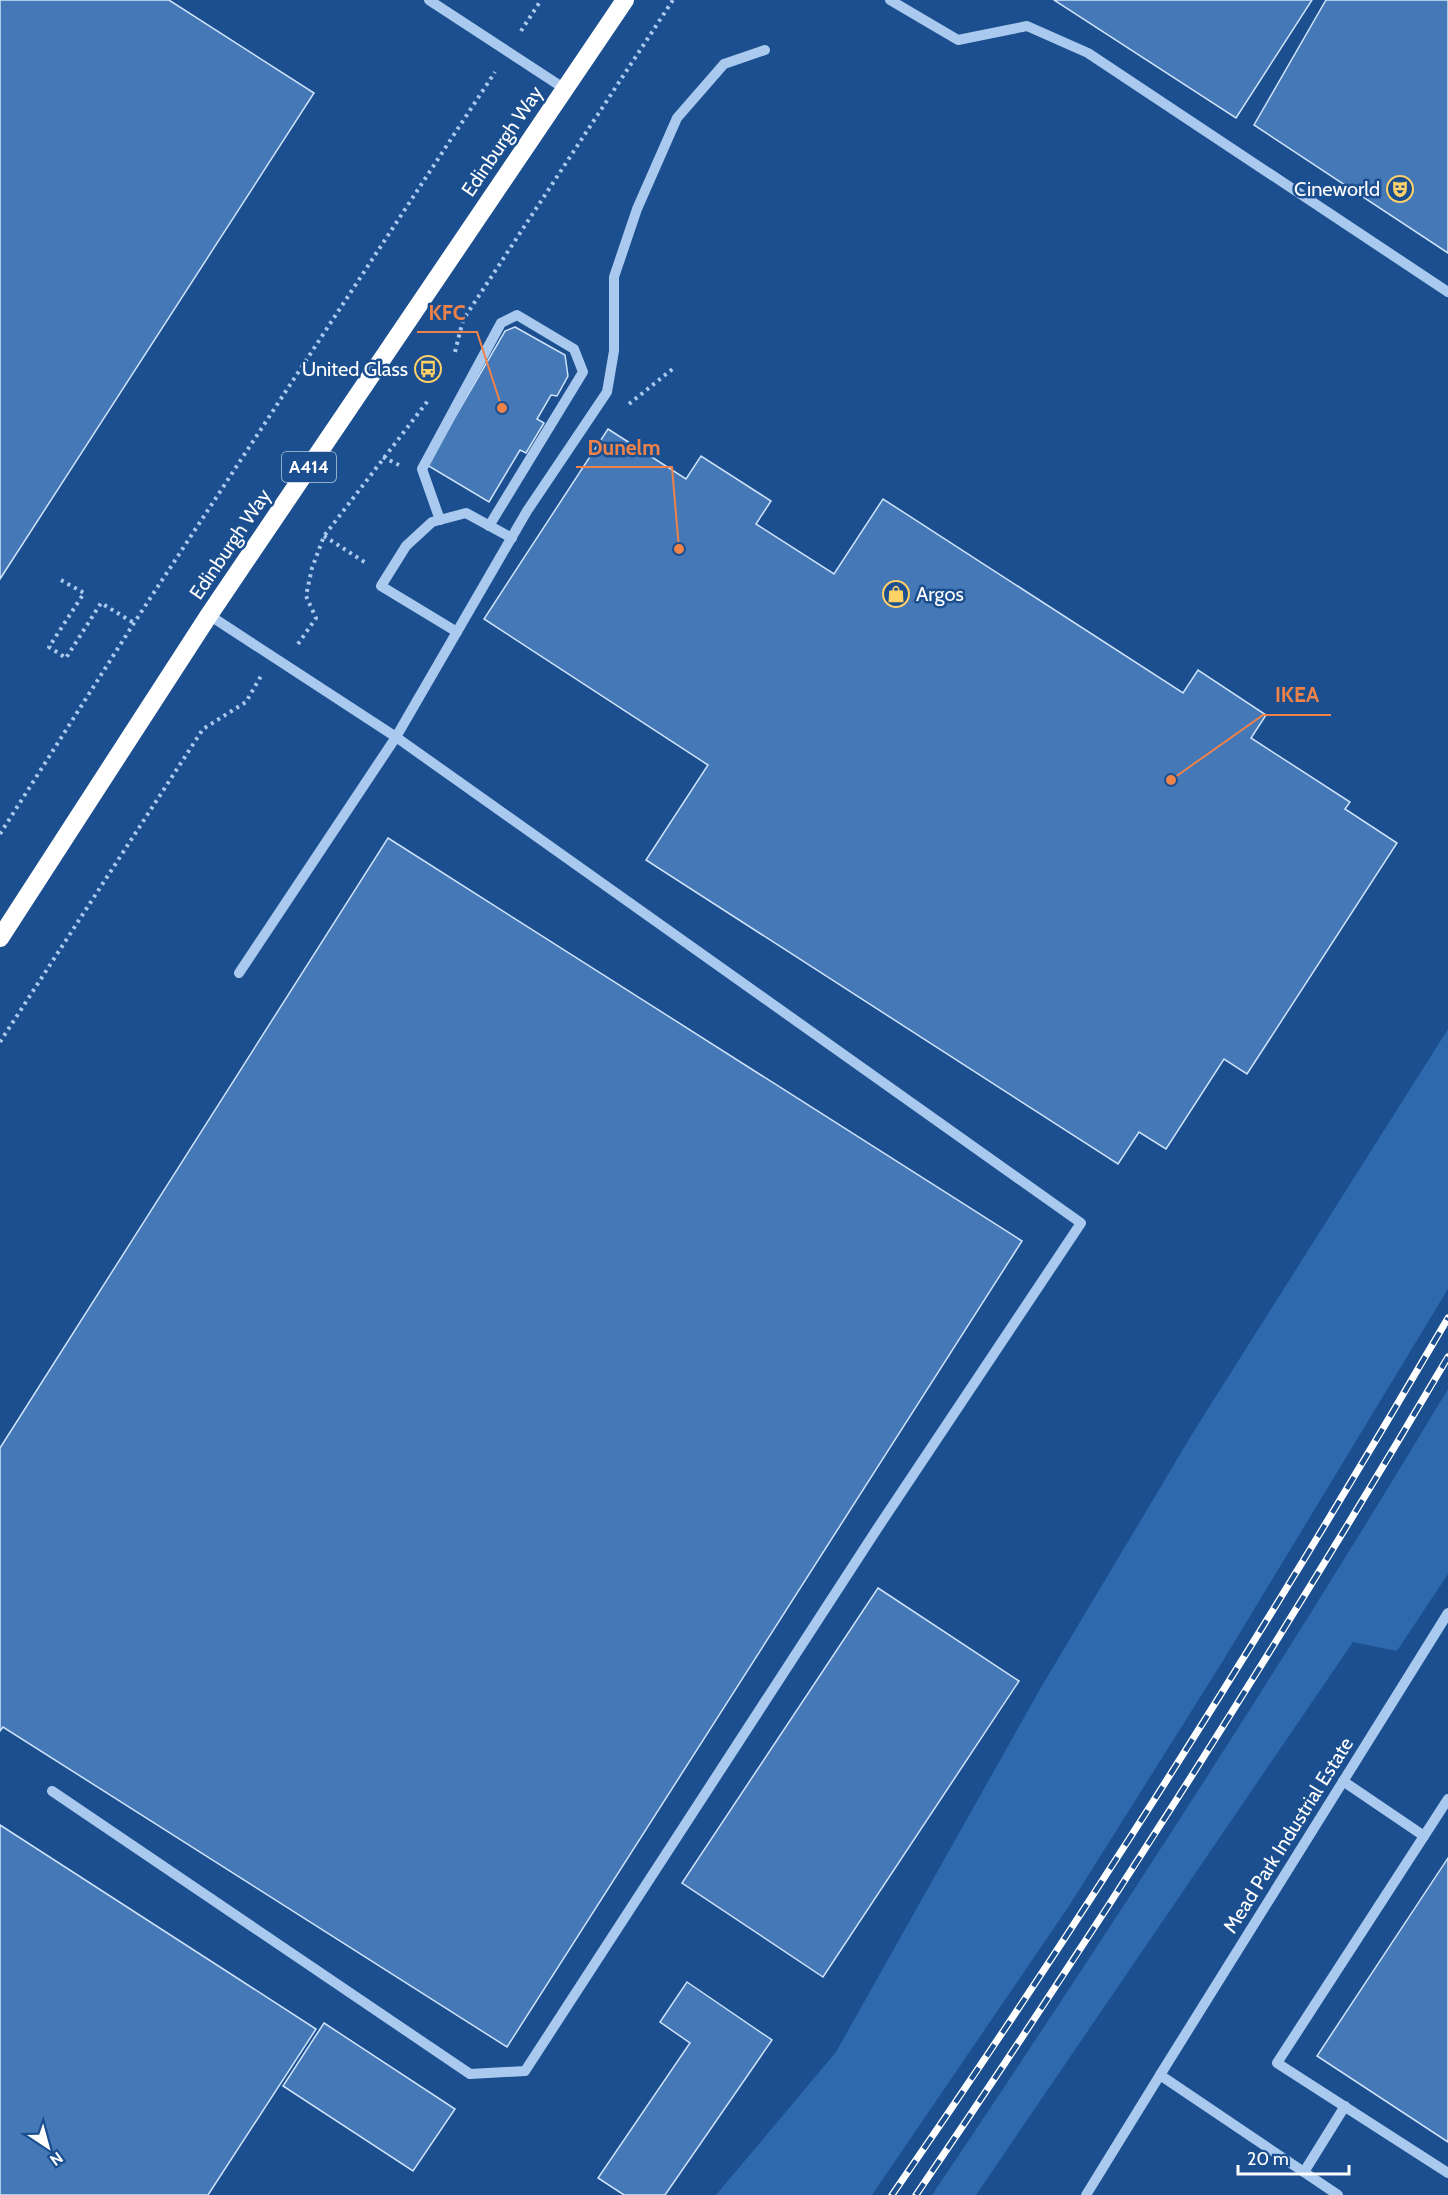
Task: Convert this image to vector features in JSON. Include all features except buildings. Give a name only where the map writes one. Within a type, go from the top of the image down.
[{"type":"highway","name":"Edinburgh Way","points":[[0,938],[209,615],[625,0]]},
{"type":"street","points":[[429,0],[565,89]]},
{"type":"street","points":[[890,0],[958,40],[1027,26],[1088,53],[1448,292]]},
{"type":"street","points":[[238,973],[396,737],[512,538],[607,392],[614,351],[614,278],[638,209],[676,118],[724,64],[765,50]]},
{"type":"street","points":[[440,520],[422,469],[501,323],[517,315],[574,349],[583,372],[489,526]]},
{"type":"street","points":[[457,632],[381,586],[406,546],[432,522],[466,513],[512,538]]},
{"type":"street","points":[[52,1791],[470,2074],[525,2071],[871,1539],[1081,1222],[396,737],[209,615]]},
{"type":"street","name":"Mead Park Industrial Estate","points":[[1086,2195],[1448,1613]]},
{"type":"street","points":[[1343,1781],[1424,1836]]},
{"type":"street","points":[[1448,1799],[1277,2063],[1448,2173]]},
{"type":"street","points":[[1160,2075],[1338,2195]]},
{"type":"street","points":[[1304,2172],[1345,2106]]},
{"type":"path","points":[[0,834],[134,623],[541,0]]},
{"type":"path","points":[[451,360],[463,320],[673,0]]},
{"type":"path","points":[[0,1042],[203,729],[246,702],[272,658],[287,659],[316,618],[306,596],[312,568],[324,536],[432,394]]},
{"type":"path","points":[[324,536],[388,576]]},
{"type":"path","points":[[61,580],[84,593],[49,647],[66,658],[101,603],[134,623]]},
{"type":"shaded area","points":[[1448,1029],[1448,1289],[1221,1664],[1069,1906],[872,2195],[716,2195],[836,2052],[1040,1689],[1194,1431]]},
{"type":"shaded area","points":[[1448,1389],[1448,1574],[1397,1651],[1353,1642],[976,2195],[932,2195],[1065,1996],[1195,1795],[1323,1593]]},
{"type":"railway","points":[[892,2195],[1038,1980],[1179,1761],[1315,1541],[1448,1318]]},
{"type":"railway","points":[[916,2195],[1054,1989],[1189,1780],[1385,1464],[1448,1357]]},
{"type":"place","name":"Cineworld","points":[[1400,189]]},
{"type":"place","name":"United Glass","points":[[428,369]]},
{"type":"place","name":"KFC","points":[[502,408]]},
{"type":"place","name":"Dunelm","points":[[679,549]]},
{"type":"place","name":"Argos","points":[[896,594]]},
{"type":"place","name":"IKEA","points":[[1171,780]]}]
